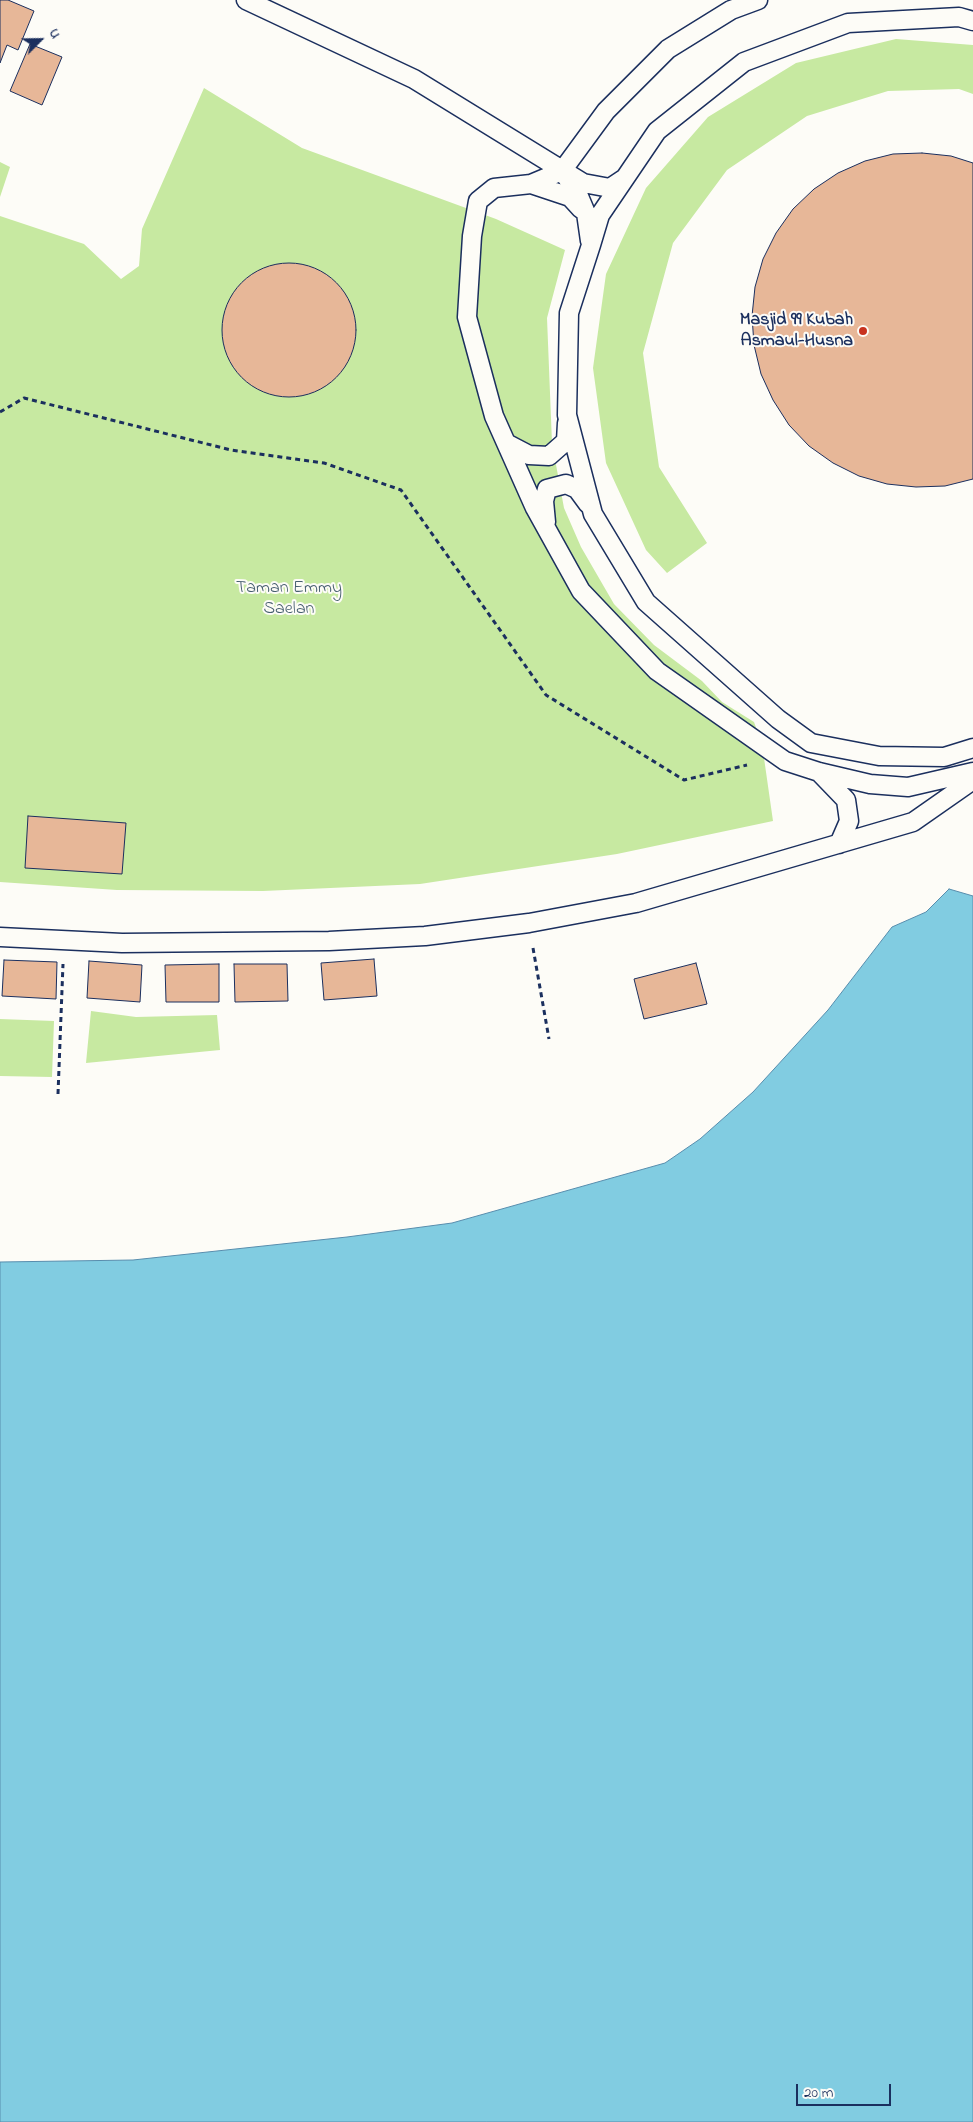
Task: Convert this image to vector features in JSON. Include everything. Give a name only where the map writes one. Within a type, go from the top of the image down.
[{"type":"lane","points":[[246,0],[414,79],[583,183],[610,188],[626,177]]},
{"type":"lane","points":[[758,0],[731,10],[668,49],[606,111],[562,171],[532,184],[494,188],[478,201],[472,236],[467,316],[494,416],[546,528],[581,591],[656,671],[781,757],[820,772],[870,784],[908,787],[973,772]]},
{"type":"lane","points":[[506,443],[529,455],[549,456],[566,441],[568,420],[569,313],[600,215],[657,131],[744,62],[848,23],[959,18],[973,21]]},
{"type":"lane","points":[[580,146],[576,164],[583,183]]},
{"type":"lane","points":[[562,171],[578,194],[586,213],[590,245]]},
{"type":"lane","points":[[532,184],[570,197],[586,213]]},
{"type":"lane","points":[[568,420],[593,514],[646,602],[778,719],[811,743],[879,756],[944,757],[973,748]]},
{"type":"lane","points":[[546,528],[544,501],[547,489],[566,484],[577,489],[591,508]]},
{"type":"lane","points":[[820,772],[846,800],[849,820],[839,844]]},
{"type":"lane","points":[[0,937],[169,944],[329,941],[425,936],[529,922],[636,903],[913,822],[973,780]]},
{"type":"path","points":[[0,412],[24,398],[231,450],[324,463],[401,490],[546,695],[684,780],[781,757]]},
{"type":"path","points":[[529,922],[549,1039]]},
{"type":"path","points":[[58,1094],[64,941]]},
{"type":"green space","points":[[896,39],[973,45],[973,94],[959,89],[888,91],[807,116],[727,170],[673,243],[643,353],[659,467],[707,543],[667,573],[646,550],[606,463],[593,368],[606,274],[646,188],[708,117],[796,63]]},
{"type":"green space","name":"Taman Emmy Saelan","points":[[204,88],[302,148],[496,219],[565,250],[547,318],[552,443],[564,508],[581,547],[614,604],[654,645],[702,681],[722,702],[754,722],[762,744],[773,821],[617,854],[420,884],[263,891],[117,890],[0,882],[0,216],[84,244],[121,279],[139,266],[142,229]]},
{"type":"green space","points":[[0,162],[10,167],[0,197]]},
{"type":"green space","points":[[91,1011],[136,1017],[217,1015],[220,1050],[86,1063]]},
{"type":"green space","points":[[0,1019],[54,1021],[52,1077],[0,1076]]},
{"type":"water","points":[[949,889],[973,896],[973,2122],[0,2122],[0,1262],[133,1260],[347,1237],[452,1223],[665,1163],[700,1139],[753,1092],[828,1010],[892,927],[926,912]]},
{"type":"building","points":[[0,0],[8,0],[34,11],[18,50],[7,45],[0,63]]},
{"type":"building","points":[[30,44],[62,57],[42,105],[10,91]]},
{"type":"building","name":"Masjid 99 Kubah Asmaul-Husna","points":[[922,153],[951,156],[973,163],[973,479],[945,486],[916,487],[887,484],[859,476],[833,463],[809,446],[789,425],[773,400],[761,374],[754,345],[752,316],[755,287],[763,259],[776,233],[793,209],[814,189],[838,173],[865,161],[893,154]]},
{"type":"building","points":[[289,263],[315,268],[337,282],[351,304],[356,330],[351,356],[337,378],[315,392],[289,397],[263,392],[241,378],[227,356],[222,330],[227,304],[241,282],[263,268]]},
{"type":"building","points":[[28,816],[126,823],[122,874],[25,868]]},
{"type":"building","points":[[374,959],[377,996],[324,1000],[321,963]]},
{"type":"building","points":[[4,960],[57,962],[56,999],[2,996]]},
{"type":"building","points":[[89,961],[142,965],[140,1002],[87,998]]},
{"type":"building","points":[[696,963],[707,1004],[644,1019],[634,979]]},
{"type":"building","points":[[219,964],[219,1002],[166,1002],[165,965]]},
{"type":"building","points":[[234,964],[287,964],[288,1001],[235,1002]]},
{"type":"place","name":"Masjid 99 Kubah Asmaul-Husna","points":[[863,331]]}]
